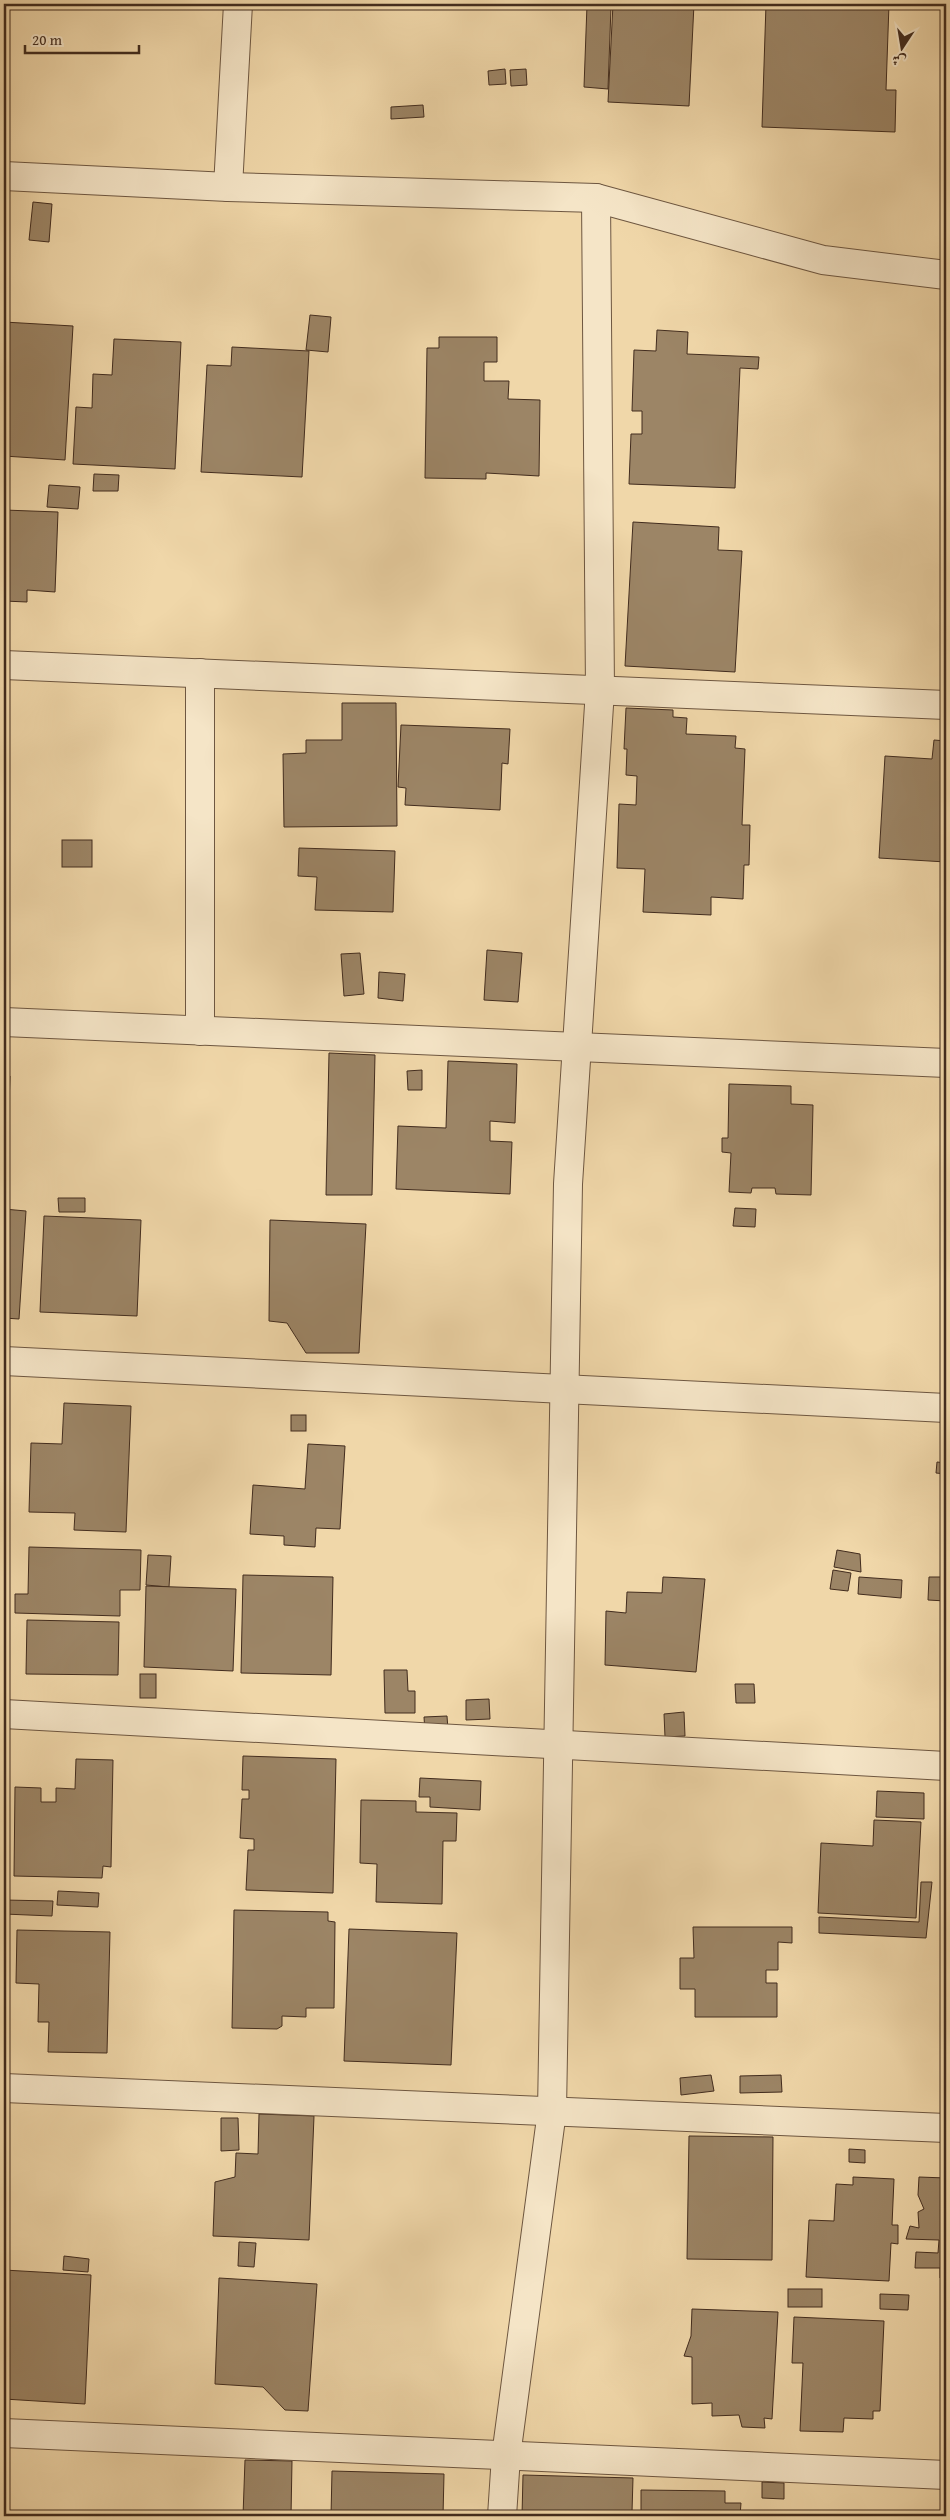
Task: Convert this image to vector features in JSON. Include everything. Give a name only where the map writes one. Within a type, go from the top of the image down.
[{"type":"street","points":[[228,187],[238,4]]},
{"type":"street","points":[[4,176],[228,187],[596,198],[823,260],[946,275]]},
{"type":"street","points":[[502,2516],[506,2456],[552,2111],[568,1184],[600,690],[596,198]]},
{"type":"street","points":[[4,665],[946,705]]},
{"type":"street","points":[[200,673],[200,1031]]},
{"type":"street","points":[[4,1022],[946,1063]]},
{"type":"street","points":[[4,1361],[946,1408]]},
{"type":"street","points":[[4,1714],[946,1766]]},
{"type":"street","points":[[4,2088],[946,2128]]},
{"type":"street","points":[[4,2433],[946,2474]]},
{"type":"building","points":[[439,4],[462,4],[462,7],[439,7]]},
{"type":"building","points":[[613,4],[694,4],[689,106],[608,102]]},
{"type":"building","points":[[766,4],[889,4],[886,90],[896,90],[895,132],[762,127]]},
{"type":"building","points":[[587,5],[611,7],[608,89],[584,87]]},
{"type":"building","points":[[505,69],[506,84],[489,85],[488,71]]},
{"type":"building","points":[[526,69],[527,85],[511,86],[510,70]]},
{"type":"building","points":[[423,105],[424,117],[391,119],[391,107]]},
{"type":"building","points":[[33,202],[52,204],[49,242],[29,240]]},
{"type":"building","points":[[310,315],[331,317],[328,352],[306,350]]},
{"type":"building","points":[[4,322],[73,326],[65,460],[4,456]]},
{"type":"building","points":[[657,330],[688,332],[687,354],[759,357],[758,369],[740,368],[735,488],[629,484],[631,434],[642,434],[642,411],[632,411],[634,350],[656,351]]},
{"type":"building","points":[[439,337],[497,337],[497,362],[484,362],[484,381],[509,381],[508,399],[540,400],[539,476],[486,473],[486,479],[425,478],[427,348],[439,348]]},
{"type":"building","points":[[114,339],[181,342],[175,469],[73,464],[76,407],[92,408],[93,374],[112,375]]},
{"type":"building","points":[[232,347],[309,351],[302,477],[201,472],[207,365],[231,366]]},
{"type":"building","points":[[94,474],[119,475],[118,491],[93,491]]},
{"type":"building","points":[[49,485],[80,487],[78,509],[47,507]]},
{"type":"building","points":[[4,510],[58,512],[55,592],[27,590],[27,602],[4,601]]},
{"type":"building","points":[[633,522],[719,527],[718,550],[742,551],[735,672],[625,666]]},
{"type":"building","points":[[342,703],[396,703],[397,826],[284,827],[283,754],[306,753],[306,740],[342,740]]},
{"type":"building","points":[[626,708],[673,710],[673,717],[687,718],[686,734],[736,736],[735,748],[745,749],[742,825],[750,825],[749,865],[744,865],[743,899],[711,897],[711,915],[643,912],[645,869],[617,868],[619,804],[636,805],[637,776],[626,775],[627,749],[624,749]]},
{"type":"building","points":[[401,725],[510,729],[508,764],[502,763],[500,810],[405,805],[406,788],[398,787]]},
{"type":"building","points":[[934,740],[946,741],[946,862],[879,858],[885,756],[932,759]]},
{"type":"building","points":[[62,840],[92,840],[92,867],[62,867]]},
{"type":"building","points":[[299,848],[395,851],[393,912],[315,910],[317,877],[298,876]]},
{"type":"building","points":[[487,950],[522,953],[518,1002],[484,1000]]},
{"type":"building","points":[[360,953],[364,994],[344,996],[341,954]]},
{"type":"building","points":[[379,972],[405,974],[403,1001],[378,998]]},
{"type":"building","points":[[329,1053],[375,1055],[372,1195],[326,1195]]},
{"type":"building","points":[[448,1061],[517,1064],[515,1123],[490,1121],[490,1141],[512,1142],[510,1194],[396,1189],[398,1126],[446,1128]]},
{"type":"building","points":[[422,1070],[422,1090],[408,1090],[407,1071]]},
{"type":"building","points":[[4,1076],[10,1076],[7,1161],[4,1161]]},
{"type":"building","points":[[729,1084],[791,1086],[791,1104],[813,1105],[811,1195],[776,1194],[775,1188],[752,1188],[751,1193],[729,1192],[731,1153],[722,1152],[722,1138],[728,1138]]},
{"type":"building","points":[[58,1198],[85,1198],[85,1212],[59,1212]]},
{"type":"building","points":[[735,1208],[756,1209],[755,1227],[733,1226]]},
{"type":"building","points":[[4,1209],[26,1211],[19,1319],[4,1318]]},
{"type":"building","points":[[44,1216],[141,1220],[137,1316],[40,1312]]},
{"type":"building","points":[[270,1220],[366,1224],[359,1353],[306,1353],[287,1323],[269,1321]]},
{"type":"building","points":[[64,1403],[131,1406],[126,1532],[74,1530],[75,1513],[29,1512],[31,1443],[62,1444]]},
{"type":"building","points":[[291,1415],[306,1415],[306,1431],[291,1431]]},
{"type":"building","points":[[308,1444],[345,1446],[340,1529],[316,1528],[315,1547],[284,1545],[284,1536],[250,1534],[253,1485],[305,1489]]},
{"type":"building","points":[[937,1462],[946,1463],[946,1474],[936,1473]]},
{"type":"building","points":[[29,1547],[141,1550],[140,1590],[120,1590],[120,1616],[15,1613],[15,1594],[28,1594]]},
{"type":"building","points":[[837,1550],[860,1554],[861,1572],[834,1567]]},
{"type":"building","points":[[148,1555],[171,1556],[169,1587],[146,1585]]},
{"type":"building","points":[[833,1570],[851,1573],[848,1591],[830,1589]]},
{"type":"building","points":[[243,1575],[333,1577],[331,1675],[241,1673]]},
{"type":"building","points":[[663,1577],[705,1579],[696,1672],[605,1665],[606,1611],[626,1613],[627,1592],[662,1593]]},
{"type":"building","points":[[859,1577],[902,1580],[901,1598],[858,1594]]},
{"type":"building","points":[[929,1577],[946,1577],[946,1601],[928,1600]]},
{"type":"building","points":[[146,1586],[236,1589],[233,1671],[144,1667]]},
{"type":"building","points":[[27,1620],[119,1622],[118,1675],[26,1674]]},
{"type":"building","points":[[384,1670],[407,1670],[408,1691],[415,1691],[415,1713],[385,1713]]},
{"type":"building","points":[[140,1674],[156,1674],[156,1698],[140,1698]]},
{"type":"building","points":[[735,1684],[754,1684],[755,1703],[736,1703]]},
{"type":"building","points":[[489,1699],[490,1719],[466,1720],[466,1700]]},
{"type":"building","points":[[684,1712],[685,1736],[665,1737],[664,1714]]},
{"type":"building","points":[[447,1716],[448,1730],[425,1732],[424,1717]]},
{"type":"building","points":[[243,1756],[336,1759],[333,1893],[246,1890],[248,1850],[254,1850],[254,1839],[240,1838],[242,1799],[249,1799],[249,1790],[242,1790]]},
{"type":"building","points":[[76,1759],[113,1760],[111,1867],[103,1866],[102,1878],[14,1876],[15,1787],[41,1788],[41,1802],[56,1802],[56,1788],[75,1789]]},
{"type":"building","points":[[420,1778],[481,1781],[480,1810],[430,1807],[430,1797],[419,1797]]},
{"type":"building","points":[[877,1791],[924,1793],[924,1819],[876,1817]]},
{"type":"building","points":[[361,1800],[416,1801],[416,1812],[457,1813],[456,1841],[443,1841],[442,1904],[376,1902],[377,1864],[360,1863]]},
{"type":"building","points":[[874,1820],[921,1822],[916,1918],[818,1913],[821,1843],[873,1846]]},
{"type":"building","points":[[4,1859],[9,1859],[8,1884],[4,1884]]},
{"type":"building","points":[[921,1882],[932,1882],[926,1938],[819,1933],[819,1917],[919,1922]]},
{"type":"building","points":[[58,1891],[99,1893],[98,1907],[57,1905]]},
{"type":"building","points":[[4,1900],[53,1901],[52,1916],[4,1914]]},
{"type":"building","points":[[234,1910],[328,1912],[328,1921],[335,1922],[334,2008],[306,2008],[306,2017],[282,2016],[282,2026],[277,2029],[232,2028]]},
{"type":"building","points":[[693,1927],[792,1927],[792,1943],[778,1942],[778,1970],[766,1970],[766,1983],[777,1983],[777,2017],[695,2017],[695,1989],[680,1989],[680,1958],[694,1958]]},
{"type":"building","points":[[349,1929],[457,1933],[451,2065],[344,2061]]},
{"type":"building","points":[[17,1930],[110,1932],[107,2053],[48,2052],[49,2022],[38,2022],[39,1984],[16,1983]]},
{"type":"building","points":[[711,2075],[714,2091],[681,2095],[680,2078]]},
{"type":"building","points":[[781,2075],[782,2092],[740,2093],[740,2076]]},
{"type":"building","points":[[259,2114],[314,2116],[309,2240],[213,2236],[215,2182],[235,2177],[236,2153],[258,2154]]},
{"type":"building","points":[[221,2118],[238,2118],[239,2150],[221,2151]]},
{"type":"building","points":[[689,2136],[773,2137],[772,2260],[687,2259]]},
{"type":"building","points":[[849,2149],[865,2150],[865,2163],[849,2162]]},
{"type":"building","points":[[853,2177],[894,2179],[892,2225],[898,2225],[898,2244],[891,2243],[889,2281],[806,2277],[809,2220],[834,2221],[836,2184],[853,2185]]},
{"type":"building","points":[[919,2177],[946,2178],[946,2278],[940,2278],[940,2268],[915,2268],[916,2252],[938,2253],[939,2240],[906,2239],[910,2226],[919,2228],[918,2212],[924,2209],[918,2195]]},
{"type":"building","points":[[239,2242],[256,2243],[254,2267],[238,2266]]},
{"type":"building","points":[[64,2256],[89,2259],[88,2272],[63,2270]]},
{"type":"building","points":[[4,2270],[91,2275],[85,2404],[4,2399]]},
{"type":"building","points":[[219,2278],[317,2284],[308,2411],[285,2410],[263,2387],[215,2384]]},
{"type":"building","points":[[788,2289],[822,2289],[822,2307],[788,2307]]},
{"type":"building","points":[[880,2294],[909,2295],[908,2310],[880,2309]]},
{"type":"building","points":[[692,2309],[778,2312],[772,2419],[764,2418],[765,2428],[742,2427],[739,2415],[712,2416],[712,2403],[692,2404],[692,2357],[684,2356],[691,2336]]},
{"type":"building","points":[[794,2317],[884,2321],[880,2411],[873,2411],[873,2419],[844,2418],[843,2432],[800,2431],[803,2363],[792,2363]]},
{"type":"building","points":[[245,2460],[292,2461],[291,2516],[243,2516]]},
{"type":"building","points":[[332,2471],[444,2474],[443,2516],[331,2516]]},
{"type":"building","points":[[523,2475],[633,2478],[632,2512],[623,2513],[622,2516],[522,2516]]},
{"type":"building","points":[[762,2482],[784,2483],[784,2499],[762,2498]]},
{"type":"building","points":[[641,2490],[725,2491],[725,2503],[741,2503],[740,2516],[641,2516]]}]
